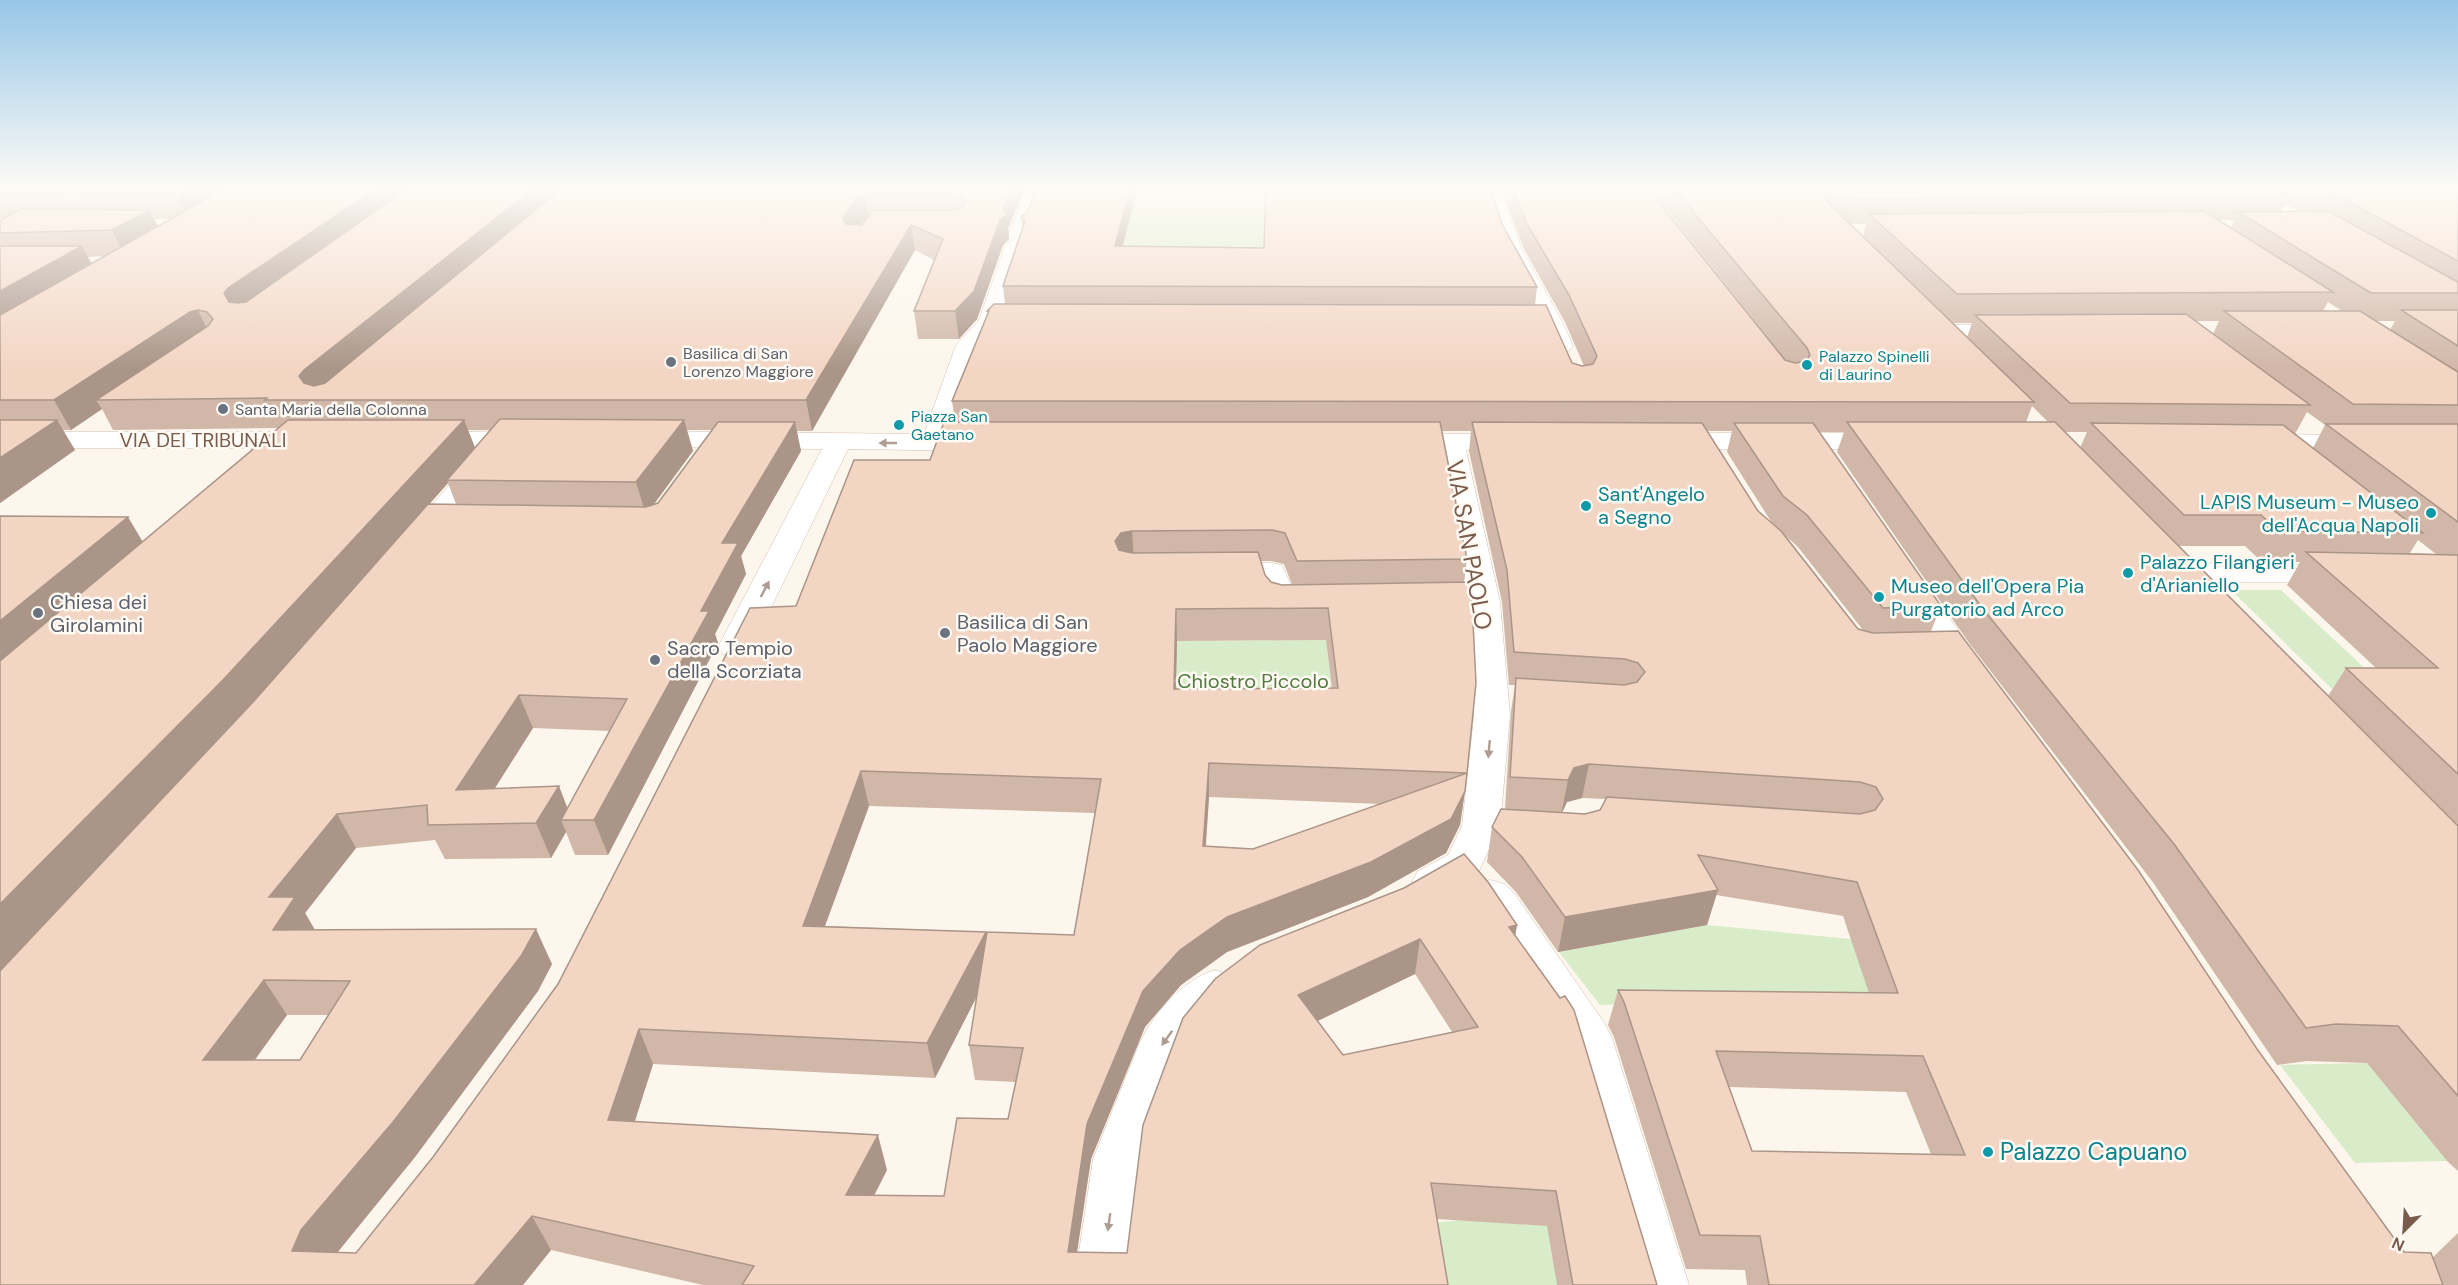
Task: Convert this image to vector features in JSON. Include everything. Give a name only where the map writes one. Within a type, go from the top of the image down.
[{"type":"street","points":[[934,443],[968,345],[1002,322],[1013,249]]},
{"type":"street","points":[[1512,249],[1552,323],[1569,365]]},
{"type":"street","points":[[1528,323],[1552,323]]},
{"type":"street","points":[[1962,355],[1930,324],[2030,331]]},
{"type":"street","points":[[78,440],[116,414]]},
{"type":"street","points":[[2300,421],[2327,442]]},
{"type":"street","points":[[259,471],[294,438]]},
{"type":"street","name":"VIA DEI TRIBUNALI","points":[[0,441],[294,438],[330,440]]},
{"type":"street","points":[[402,558],[504,439]]},
{"type":"street","points":[[399,440],[551,439]]},
{"type":"street","points":[[622,439],[1005,443]]},
{"type":"street","points":[[696,468],[717,440]]},
{"type":"street","points":[[1645,441],[1704,441],[1826,447],[1913,441]]},
{"type":"street","points":[[1704,441],[1720,471]]},
{"type":"street","points":[[1381,442],[1541,442]]},
{"type":"street","name":"VIA SAN PAOLO","points":[[1451,442],[1472,602],[1507,698],[1491,716],[1486,840]]},
{"type":"street","points":[[2238,442],[2387,443]]},
{"type":"street","points":[[2274,442],[2303,466]]},
{"type":"street","points":[[720,674],[789,544],[838,443]]},
{"type":"street","points":[[432,523],[467,524]]},
{"type":"street","points":[[2152,548],[2207,606]]},
{"type":"street","points":[[1888,553],[1937,651],[1989,697]]},
{"type":"street","points":[[1191,573],[1271,572],[1282,605],[1329,605]]},
{"type":"street","points":[[2175,572],[2362,574]]},
{"type":"street","points":[[1403,899],[1486,840],[1499,904],[1589,1038],[1662,1285]]},
{"type":"street","points":[[1101,1285],[1118,1159],[1163,1042],[1198,1000],[1243,966]]},
{"type":"green space","points":[[1122,249],[1265,249],[1264,274],[1116,272]]},
{"type":"green space","points":[[2231,590],[2281,590],[2387,689],[2332,689]]},
{"type":"green space","name":"Chiostro Piccolo","points":[[1326,640],[1336,721],[1175,722],[1177,641]]},
{"type":"green space","points":[[1707,925],[1851,939],[1945,1007],[1746,998],[1600,1005],[1559,952]]},
{"type":"green space","points":[[2367,1063],[2447,1161],[2355,1163],[2280,1065]]},
{"type":"green space","points":[[1461,1220],[1547,1226],[1557,1285],[1436,1285],[1426,1224]]},
{"type":"building","points":[[0,249],[77,249],[0,291]]},
{"type":"building","points":[[117,249],[286,249],[228,288],[224,293],[229,302],[238,303],[246,302],[322,249],[457,249],[304,370],[299,376],[304,383],[314,386],[325,383],[488,249],[897,249],[806,400],[265,400],[267,398],[96,400],[208,326],[213,319],[207,312],[198,310],[190,312],[54,400],[0,400],[0,315]]},
{"type":"building","points":[[939,249],[989,249],[974,291],[955,311],[914,311]]},
{"type":"building","points":[[1016,249],[1516,249],[1537,287],[1003,286]]},
{"type":"building","points":[[1542,249],[1696,249],[1785,360],[1795,363],[1806,361],[1810,355],[1807,348],[1724,249],[1876,249],[2034,402],[952,401],[989,311],[987,311],[994,304],[1546,305],[1572,363],[1582,366],[1593,364],[1597,356],[1569,295]]},
{"type":"building","points":[[1907,249],[2264,249],[2333,292],[1957,294]]},
{"type":"building","points":[[2299,249],[2398,249],[2458,282],[2458,293],[2371,293]]},
{"type":"building","points":[[2436,249],[2458,249],[2458,261]]},
{"type":"building","points":[[2401,310],[2458,310],[2458,346]]},
{"type":"building","points":[[2224,311],[2360,311],[2458,372],[2458,405],[2353,404]]},
{"type":"building","points":[[2186,314],[2310,405],[2070,403],[1975,315]]},
{"type":"building","points":[[500,419],[684,420],[636,482],[447,480]]},
{"type":"building","points":[[0,420],[57,420],[0,458]]},
{"type":"building","points":[[288,420],[464,420],[223,680],[0,904],[0,661]]},
{"type":"building","points":[[718,422],[795,422],[722,543],[738,543],[701,611],[709,611],[594,820],[561,820],[627,699],[519,695],[456,790],[559,786],[536,823],[428,825],[427,805],[337,814],[269,897],[295,897],[273,930],[536,929],[521,956],[393,1122],[301,1230],[292,1251],[356,1253],[433,1157],[558,984],[750,608],[796,606],[854,460],[930,460],[944,422],[1440,422],[1467,559],[1297,561],[1285,533],[1272,530],[1132,531],[1121,533],[1115,541],[1119,550],[1132,553],[1258,552],[1265,575],[1271,582],[1282,585],[1471,582],[1476,683],[1467,773],[1465,791],[1451,819],[1371,862],[1227,917],[1180,950],[1143,991],[1087,1124],[1068,1252],[1127,1253],[1143,1125],[1183,1018],[1215,979],[1260,945],[1404,888],[1464,854],[1488,882],[1517,925],[1509,927],[1560,998],[1565,996],[1574,1010],[1657,1285],[1573,1285],[1556,1191],[1431,1183],[1448,1285],[742,1285],[754,1266],[532,1216],[474,1285],[0,1285],[0,971],[254,701],[428,504],[646,507],[658,503]],"holes":[[[1328,608],[1338,688],[1174,689],[1176,609]],[[1209,763],[1467,773],[1253,849],[1203,846]],[[861,771],[1101,779],[1074,935],[987,932],[969,1045],[1023,1048],[1008,1119],[957,1118],[944,1196],[846,1195],[878,1135],[608,1120],[639,1029],[927,1043],[986,932],[803,926]],[[1420,939],[1478,1027],[1343,1055],[1298,995]],[[264,980],[350,981],[300,1060],[203,1060]]]},
{"type":"building","points":[[1472,422],[1702,423],[1758,511],[1781,531],[1858,629],[1873,633],[1958,631],[2138,870],[2257,1049],[2404,1252],[2431,1253],[2443,1285],[1769,1285],[1760,1236],[1700,1235],[1624,1002],[1618,990],[1898,993],[1857,882],[1698,855],[1718,890],[1565,917],[1522,857],[1492,827],[1501,809],[1585,814],[1600,810],[1607,797],[1860,814],[1875,810],[1883,799],[1876,787],[1860,782],[1589,764],[1574,768],[1568,780],[1510,777],[1516,678],[1624,685],[1637,682],[1645,672],[1638,663],[1625,659],[1514,652],[1507,570]],"holes":[[[1716,1051],[1923,1056],[1965,1155],[1752,1151]]]},
{"type":"building","points":[[1847,422],[2055,422],[2458,826],[2458,1096],[2398,1026],[2336,1024],[2306,1028],[2174,844],[1983,609]]},
{"type":"building","points":[[1734,423],[1813,423],[1941,606],[1883,608],[1807,515],[1783,496]]},
{"type":"building","points":[[2091,423],[2283,425],[2423,533],[2279,531],[2261,515],[2184,515]]},
{"type":"building","points":[[2326,424],[2458,424],[2458,522]]},
{"type":"building","points":[[0,516],[128,517],[0,621]]},
{"type":"building","points":[[2306,552],[2458,555],[2458,774],[2346,668],[2438,668]]},
{"type":"place","name":"Basilica di San Lorenzo Maggiore","points":[[671,362]]},
{"type":"place","name":"Palazzo Spinelli di Laurino","points":[[1807,365]]},
{"type":"place","name":"Santa Maria della Colonna","points":[[223,409]]},
{"type":"place","name":"Piazza San Gaetano","points":[[899,425]]},
{"type":"place","name":"Sant'Angelo a Segno","points":[[1586,506]]},
{"type":"place","name":"LAPIS Museum - Museo dell'Acqua Napoli","points":[[2431,513]]},
{"type":"place","name":"Palazzo Filangieri d'Arianiello","points":[[2128,573]]},
{"type":"place","name":"Museo dell'Opera Pia Purgatorio ad Arco","points":[[1879,597]]},
{"type":"place","name":"Chiesa dei Girolamini","points":[[38,613]]},
{"type":"place","name":"Basilica di San Paolo Maggiore","points":[[945,633]]},
{"type":"place","name":"Sacro Tempio della Scorziata","points":[[655,660]]},
{"type":"place","name":"Palazzo Capuano","points":[[1988,1152]]}]
